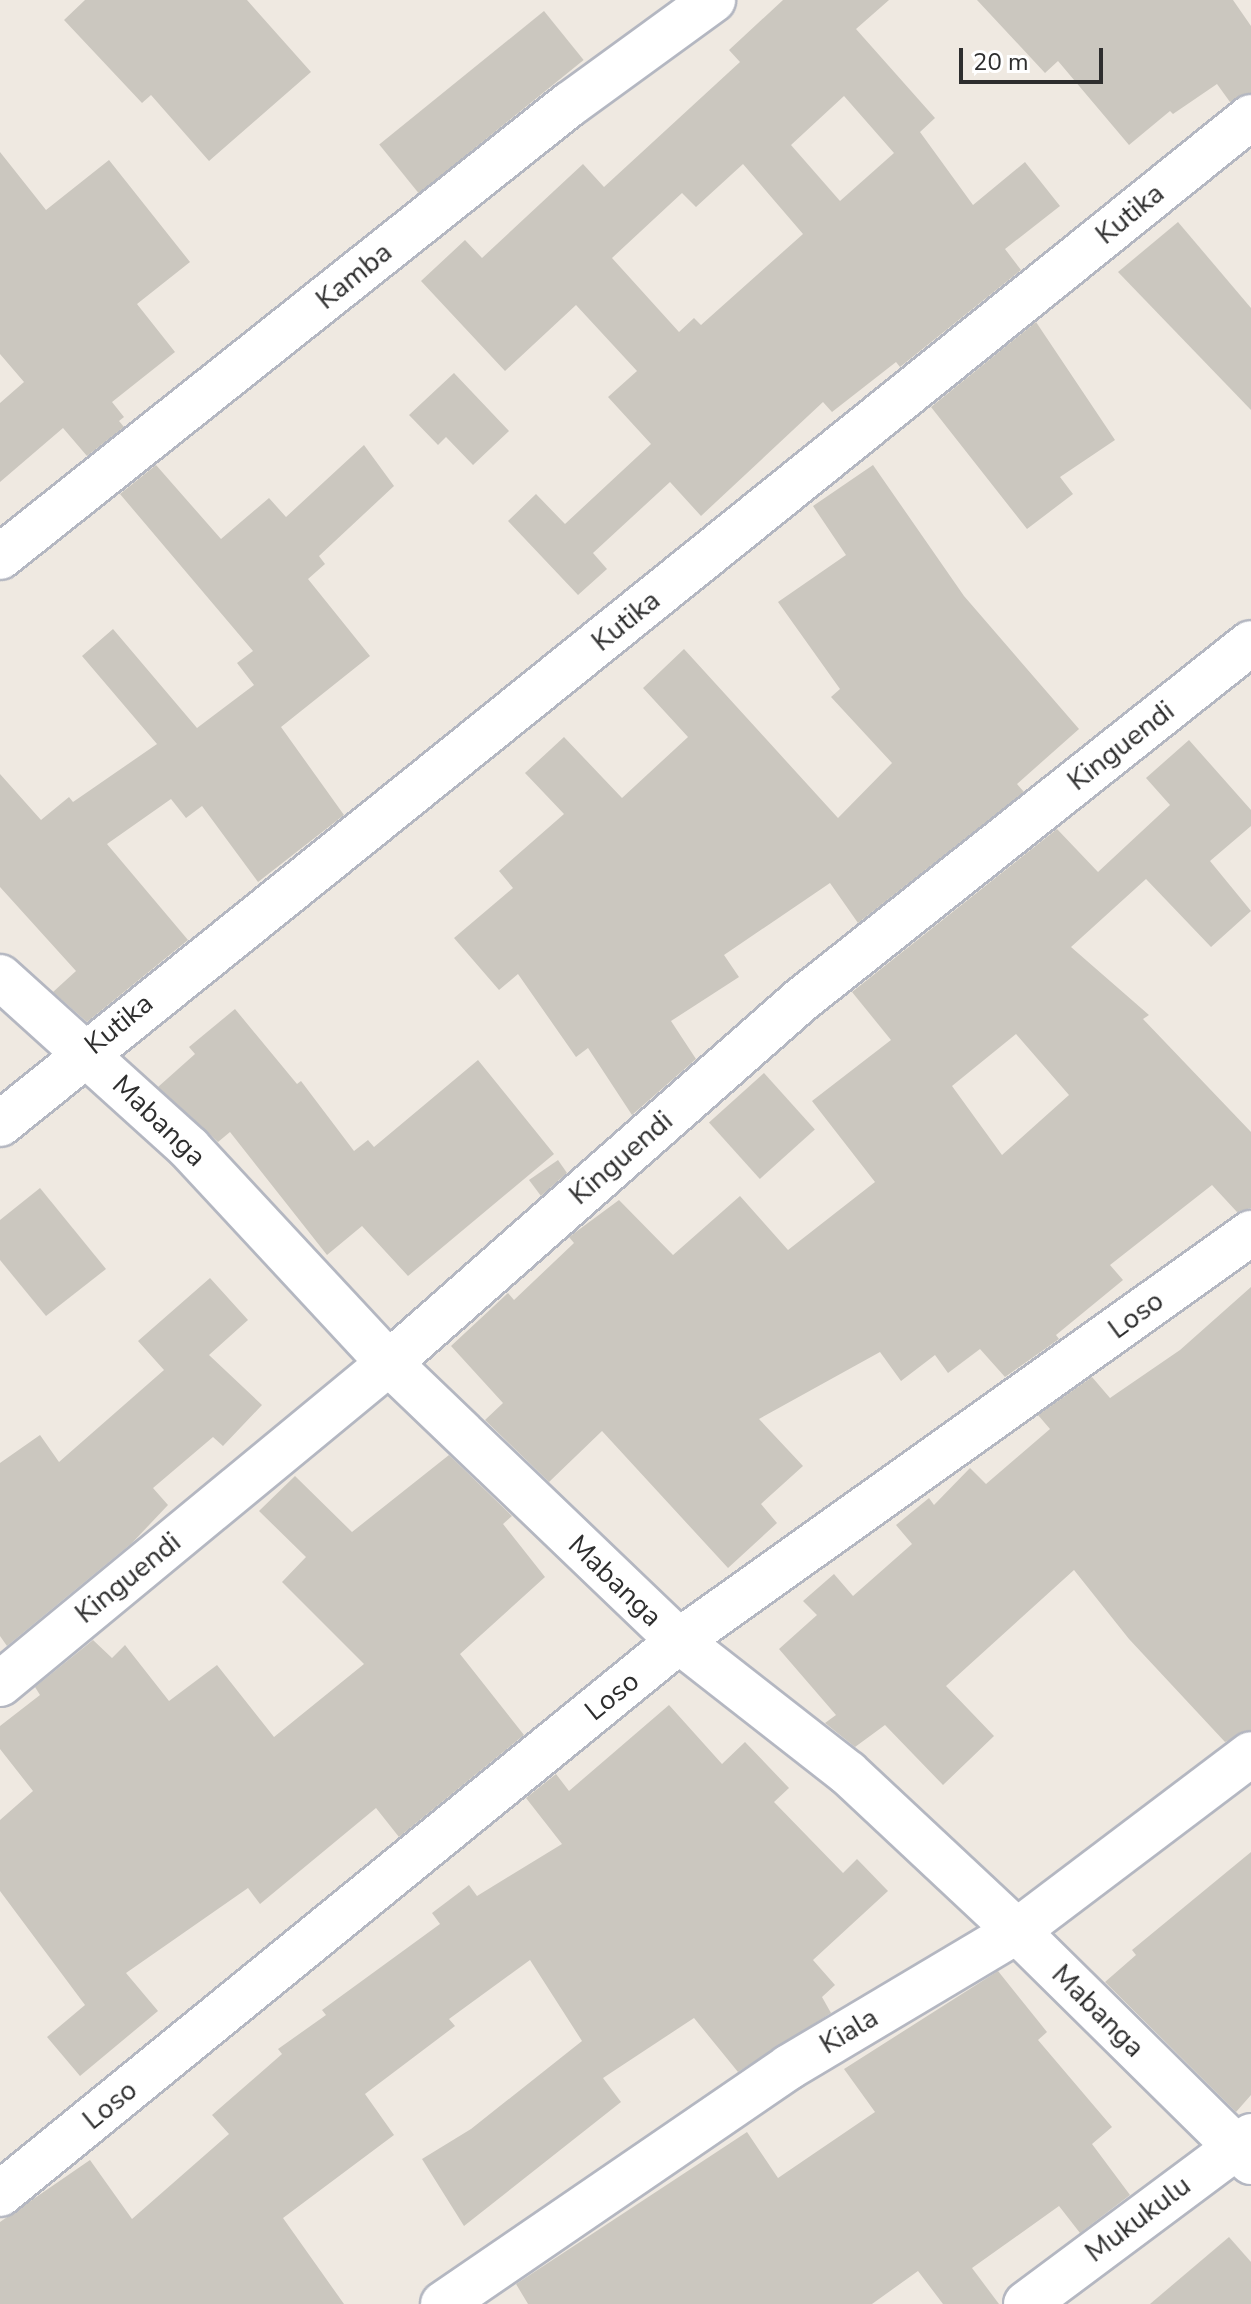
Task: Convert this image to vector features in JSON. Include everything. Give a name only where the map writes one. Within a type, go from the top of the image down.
[{"type":"street","name":"Kamba","points":[[0,557],[570,104],[713,0]]},
{"type":"street","name":"Kutika","points":[[0,1124],[85,1051],[1251,117]]},
{"type":"street","name":"Kinguendi","points":[[0,1684],[389,1363],[801,1000],[1251,643]]},
{"type":"street","name":"Mabanga","points":[[0,977],[189,1148],[389,1363],[679,1641],[848,1773],[1246,2148]]},
{"type":"street","name":"Loso","points":[[0,2194],[679,1641],[1251,1233]]},
{"type":"street","name":"Kiala","points":[[443,2304],[789,2067],[1017,1931],[1251,1754]]},
{"type":"street","name":"Mukukulu","points":[[1026,2304],[1246,2148]]},
{"type":"building","points":[[85,0],[247,0],[311,72],[209,161],[151,95],[142,103],[64,20]]},
{"type":"building","points":[[783,0],[889,0],[856,29],[935,118],[920,132],[973,205],[1025,162],[1060,206],[1005,249],[1021,270],[900,367],[896,362],[832,412],[823,402],[701,516],[670,482],[593,553],[607,569],[578,595],[508,521],[536,494],[565,524],[651,444],[608,397],[637,371],[576,305],[505,371],[421,281],[465,240],[482,258],[583,164],[604,187],[740,62],[729,50]],"holes":[[[844,96],[894,153],[840,201],[791,145]],[[743,164],[803,234],[701,325],[694,318],[679,332],[612,258],[682,193],[696,207]]]},
{"type":"building","points":[[977,0],[1233,0],[1251,26],[1251,93],[1230,102],[1217,84],[1173,114],[1170,111],[1129,145],[1058,61],[1045,73]]},
{"type":"building","points":[[544,11],[584,60],[419,193],[379,144]]},
{"type":"building","points":[[0,152],[46,210],[109,160],[190,262],[137,304],[175,352],[112,402],[124,417],[119,421],[124,427],[87,456],[63,428],[0,482],[0,403],[24,382],[0,354]]},
{"type":"building","points":[[1178,222],[1251,308],[1251,410],[1118,272]]},
{"type":"building","points":[[1036,322],[1115,440],[1060,477],[1073,494],[1027,529],[931,407]]},
{"type":"building","points":[[454,373],[509,431],[473,465],[446,437],[438,445],[409,415]]},
{"type":"building","points":[[364,445],[394,486],[319,556],[325,564],[308,579],[370,656],[281,727],[344,815],[258,882],[202,806],[186,818],[171,799],[107,844],[188,940],[87,1022],[53,992],[76,971],[0,887],[0,774],[41,820],[69,797],[73,802],[157,744],[82,656],[113,629],[197,728],[254,685],[237,663],[253,651],[120,494],[156,465],[221,539],[269,498],[286,517]]},
{"type":"building","points":[[873,465],[964,596],[1079,729],[1017,784],[1024,792],[858,923],[830,883],[724,955],[739,977],[671,1021],[696,1059],[632,1115],[588,1048],[576,1057],[518,974],[499,990],[454,938],[513,888],[499,871],[564,814],[525,773],[564,737],[622,798],[688,737],[643,688],[684,649],[838,818],[892,763],[831,697],[840,689],[778,602],[846,555],[813,506]]},
{"type":"building","points":[[1189,740],[1251,810],[1251,826],[1210,861],[1251,911],[1211,947],[1146,879],[1071,947],[1149,1015],[1143,1019],[1251,1132],[1251,1208],[1237,1212],[1212,1185],[1110,1265],[1123,1280],[1056,1335],[1059,1339],[1005,1377],[980,1349],[948,1373],[935,1355],[901,1381],[880,1352],[759,1419],[803,1466],[761,1504],[777,1523],[728,1568],[602,1431],[549,1482],[485,1420],[503,1403],[451,1346],[508,1293],[514,1300],[574,1243],[569,1237],[619,1200],[673,1255],[740,1196],[788,1250],[875,1182],[812,1101],[891,1040],[852,992],[1057,829],[1098,872],[1170,805],[1146,778]],"holes":[[[1016,1034],[1069,1095],[1002,1155],[952,1086]]]},
{"type":"building","points":[[235,1009],[297,1084],[301,1081],[354,1151],[368,1140],[374,1147],[478,1060],[554,1154],[408,1276],[362,1226],[327,1255],[230,1132],[218,1142],[158,1087],[195,1054],[189,1047]]},
{"type":"building","points":[[764,1073],[815,1129],[760,1179],[709,1123]]},
{"type":"building","points":[[558,1160],[567,1173],[541,1196],[529,1180]]},
{"type":"building","points":[[40,1188],[106,1269],[46,1316],[0,1260],[0,1220]]},
{"type":"building","points":[[210,1278],[248,1320],[209,1355],[262,1405],[223,1446],[213,1437],[153,1488],[168,1505],[132,1543],[7,1646],[0,1636],[0,1463],[40,1435],[59,1462],[164,1370],[138,1341]]},
{"type":"building","points":[[1251,1287],[1251,1730],[1225,1742],[1129,1639],[1074,1570],[946,1686],[994,1736],[943,1785],[885,1725],[855,1747],[825,1723],[836,1715],[779,1649],[817,1615],[803,1601],[834,1574],[853,1596],[912,1544],[896,1525],[929,1498],[934,1505],[970,1468],[986,1484],[1050,1429],[1038,1415],[1092,1377],[1110,1398],[1180,1350]]},
{"type":"building","points":[[449,1455],[512,1516],[503,1524],[545,1577],[460,1654],[524,1735],[399,1837],[376,1808],[260,1904],[248,1888],[126,1973],[158,2011],[80,2076],[47,2037],[85,2005],[0,1891],[0,1820],[33,1791],[0,1749],[0,1726],[40,1695],[35,1687],[93,1640],[112,1658],[125,1645],[169,1701],[217,1665],[274,1737],[364,1664],[282,1582],[306,1557],[259,1511],[295,1476],[352,1532]]},
{"type":"building","points":[[669,1705],[722,1764],[745,1742],[789,1788],[774,1802],[843,1873],[857,1859],[888,1891],[813,1960],[835,1985],[822,1997],[831,2013],[738,2072],[694,2018],[603,2078],[621,2102],[464,2226],[422,2159],[471,2129],[582,2041],[530,1960],[449,2019],[455,2026],[365,2094],[394,2135],[283,2218],[344,2304],[0,2304],[0,2222],[90,2160],[132,2219],[229,2134],[212,2115],[282,2054],[278,2049],[326,2015],[322,2010],[440,1924],[432,1913],[469,1885],[477,1896],[562,1844],[526,1798],[556,1774],[569,1791]]},
{"type":"building","points":[[1251,1852],[1251,2095],[1236,2112],[1105,1982],[1136,1955],[1132,1950]]},
{"type":"building","points":[[998,1971],[1047,2032],[1038,2040],[1112,2127],[1092,2144],[1130,2195],[1080,2233],[1059,2206],[972,2268],[999,2304],[943,2304],[918,2271],[872,2304],[528,2304],[516,2284],[747,2132],[778,2178],[875,2112],[844,2069]]},
{"type":"building","points":[[1229,2237],[1251,2262],[1251,2304],[1150,2304]]}]
